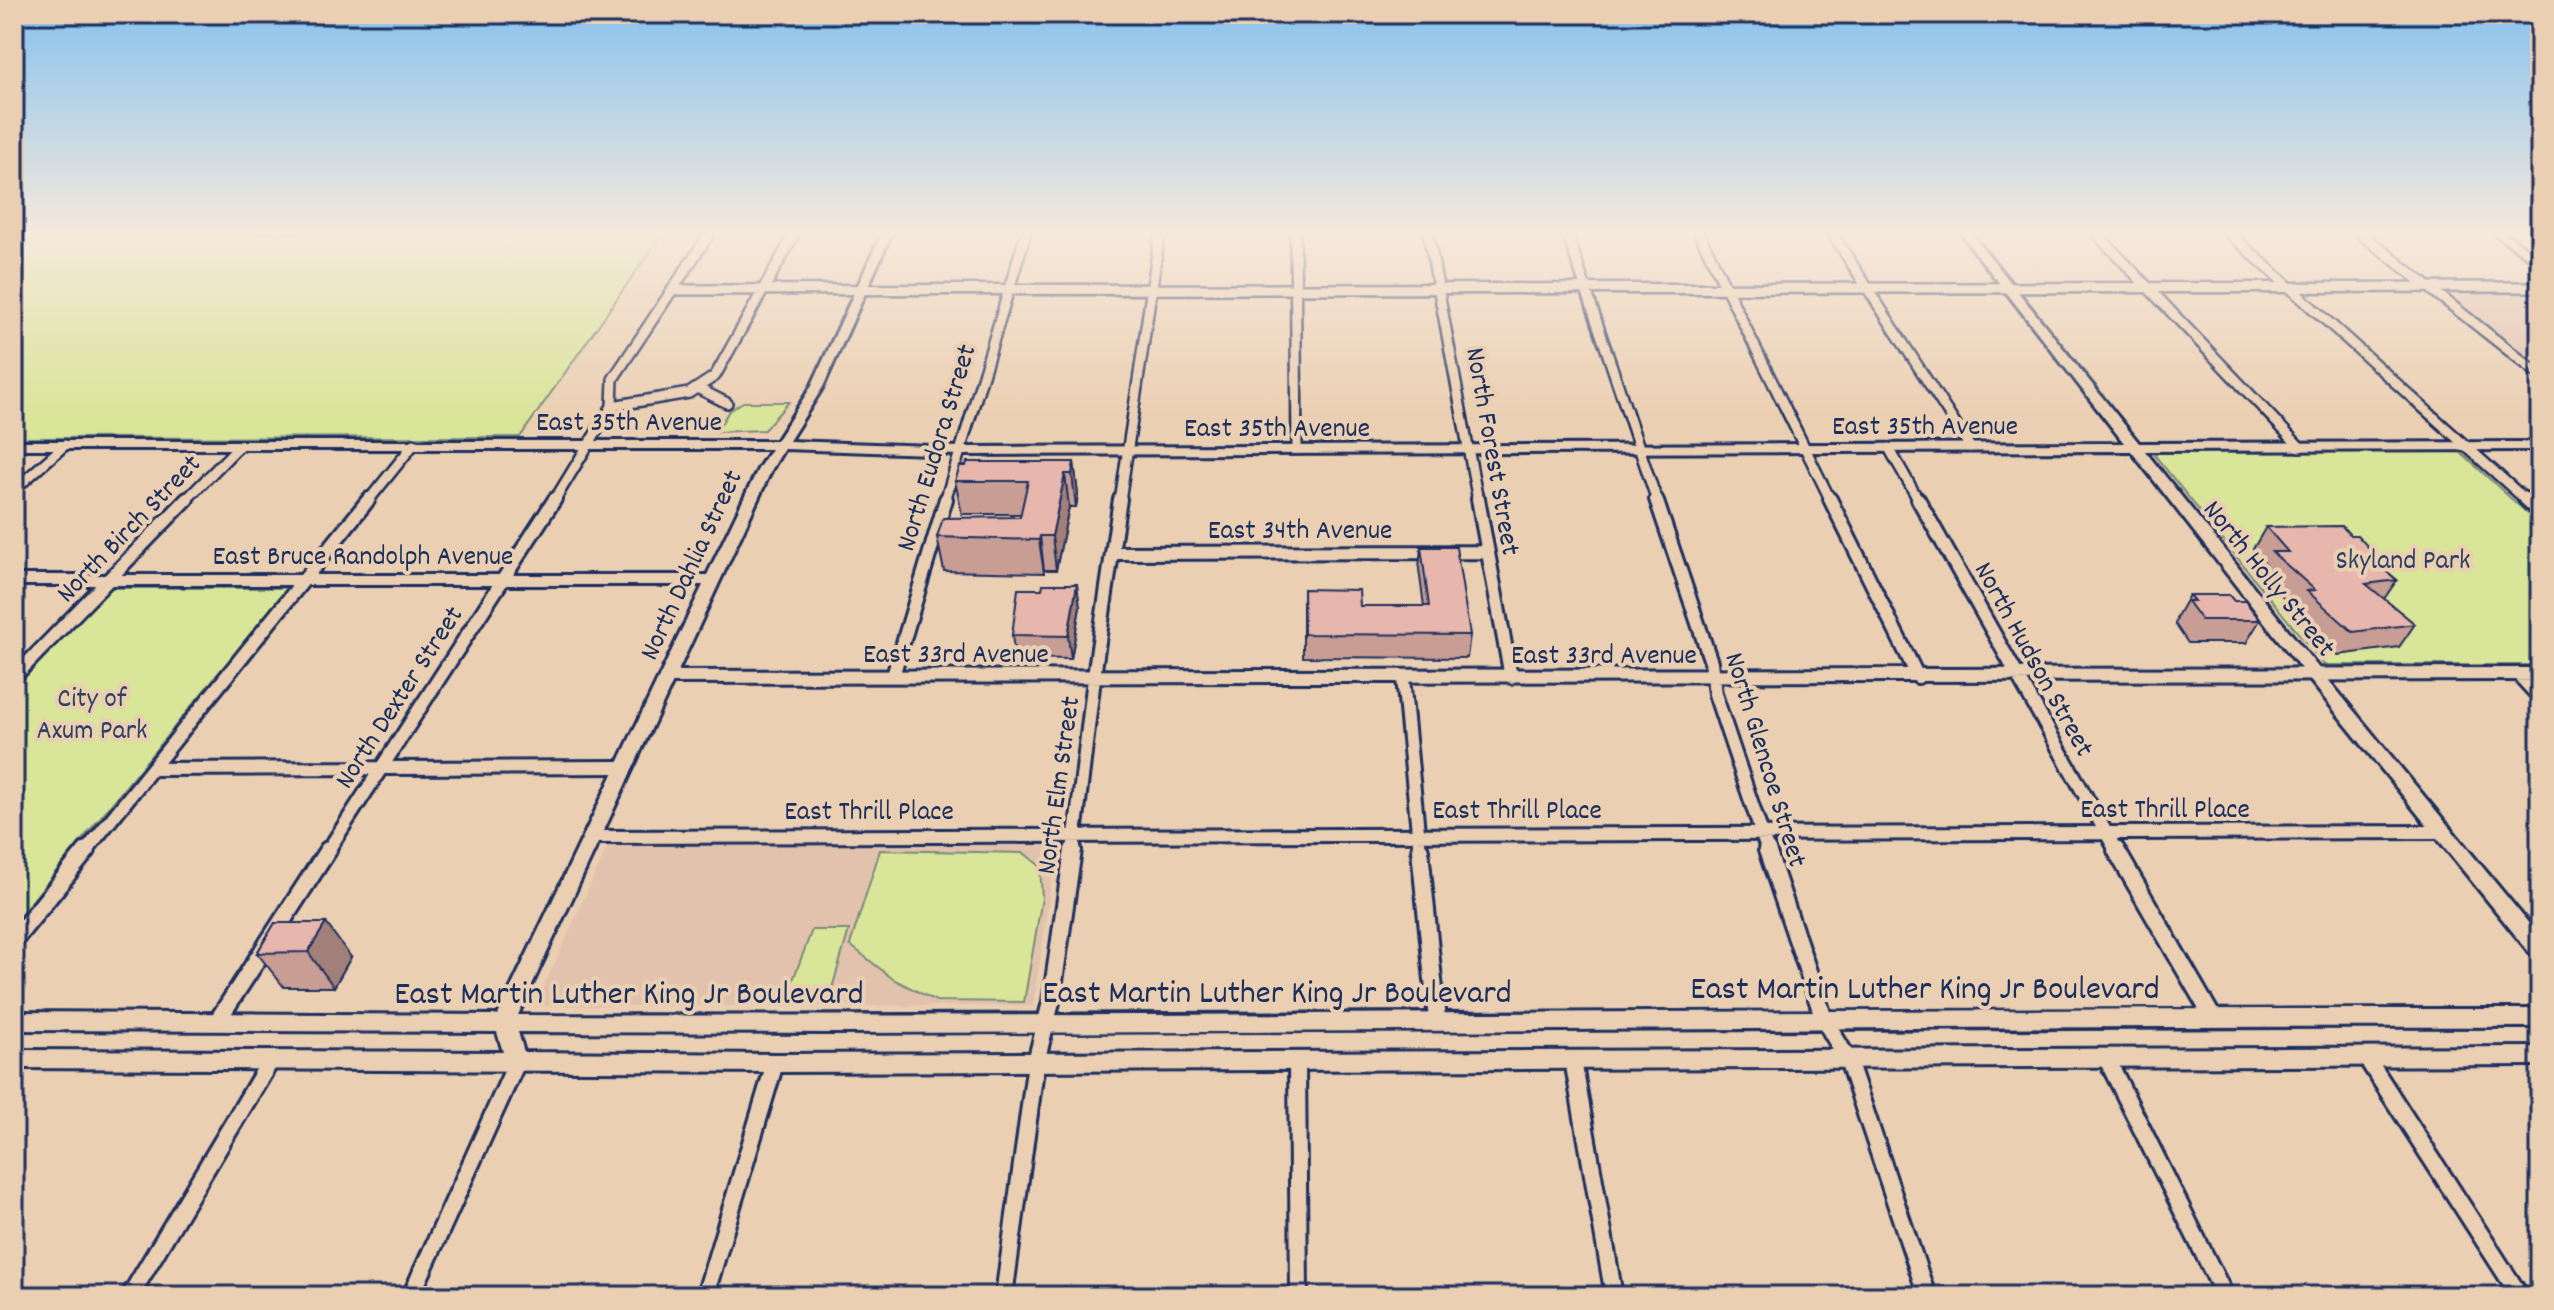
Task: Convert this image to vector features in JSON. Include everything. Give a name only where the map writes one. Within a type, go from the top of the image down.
[{"type":"street","name":"North Dexter Street","points":[[218,1020],[591,444],[612,406],[613,379],[671,294]]},
{"type":"street","points":[[612,406],[675,397],[699,389],[715,376],[763,294]]},
{"type":"street","name":"North Dahlia Street","points":[[504,1023],[712,580],[779,446],[817,387],[859,294]]},
{"type":"street","name":"North Eudora Street","points":[[893,676],[1008,294]]},
{"type":"street","name":"North Elm Street","points":[[1004,1296],[1036,1062],[1046,1023],[1076,834],[1150,294]]},
{"type":"street","points":[[1296,294],[1297,449]]},
{"type":"street","name":"North Forest Street","points":[[1440,294],[1511,677]]},
{"type":"street","name":"North Glencoe Street","points":[[1588,294],[1711,662],[1715,694],[1824,1019],[1848,1060],[1927,1296]]},
{"type":"street","points":[[1729,294],[1918,677]]},
{"type":"street","points":[[1872,294],[1970,447]]},
{"type":"street","name":"North Holly Street","points":[[2013,294],[2315,675],[2540,951]]},
{"type":"street","points":[[2153,294],[2300,447]]},
{"type":"street","points":[[2297,294],[2540,513]]},
{"type":"street","points":[[2437,294],[2540,375]]},
{"type":"street","points":[[699,389],[727,403]]},
{"type":"street","points":[[14,940],[414,444]]},
{"type":"street","name":"East 35th Avenue","points":[[14,445],[591,444],[960,451],[2540,446]]},
{"type":"street","points":[[14,490],[65,445]]},
{"type":"street","name":"North Birch Street","points":[[14,677],[240,445]]},
{"type":"street","name":"North Hudson Street","points":[[1889,448],[2213,1018]]},
{"type":"street","name":"East 34th Avenue","points":[[1113,553],[1487,552]]},
{"type":"street","name":"East Bruce Randolph Avenue","points":[[14,580],[712,580]]},
{"type":"street","points":[[2518,674],[2540,698]]},
{"type":"street","name":"East 33rd Avenue","points":[[667,677],[2540,674]]},
{"type":"street","points":[[1403,678],[1437,1020]]},
{"type":"street","points":[[153,769],[624,767]]},
{"type":"street","name":"East Thrill Place","points":[[590,842],[1076,834],[2443,832]]},
{"type":"street","name":"East Martin Luther King Jr Boulevard","points":[[14,1021],[1046,1023],[2540,1018]]},
{"type":"street","points":[[411,1296],[517,1062],[504,1023]]},
{"type":"street","points":[[16,1063],[266,1068],[517,1062],[2540,1056]]},
{"type":"street","points":[[2106,1057],[2225,1296]]},
{"type":"street","points":[[2366,1057],[2520,1296]]},
{"type":"street","points":[[1573,1060],[1614,1296]]},
{"type":"street","points":[[1297,1061],[1299,1296]]},
{"type":"street","points":[[705,1296],[775,1063]]},
{"type":"street","points":[[130,1296],[266,1068]]},
{"type":"shaded area","points":[[2446,294],[2540,294],[2540,368]]},
{"type":"shaded area","points":[[1057,845],[1033,1006],[535,1006],[608,846]]},
{"type":"green space","points":[[14,294],[620,294],[520,437],[14,438]]},
{"type":"green space","points":[[743,402],[789,402],[764,430],[716,432],[729,411]]},
{"type":"green space","name":"Skyland Park","points":[[2152,452],[2460,452],[2540,525],[2540,665],[2324,665]]},
{"type":"green space","name":"City of Axum Park","points":[[111,588],[288,588],[14,923],[14,688]]},
{"type":"green space","points":[[880,850],[1024,853],[1040,866],[1042,898],[1024,1002],[936,1001],[893,979],[850,945]]},
{"type":"green space","points":[[812,930],[849,930],[828,1002],[785,1001]]},
{"type":"building","points":[[967,462],[1074,462],[1072,474],[1065,474],[1052,536],[1040,536],[1039,540],[937,537],[943,518],[1020,517],[1028,481],[955,481],[960,466],[966,466]]},
{"type":"building","points":[[2342,526],[2350,535],[2357,535],[2385,565],[2378,565],[2397,580],[2366,584],[2415,624],[2353,632],[2307,591],[2315,590],[2272,552],[2288,552],[2266,527]]},
{"type":"building","points":[[1421,547],[1456,547],[1470,635],[1304,634],[1303,589],[1359,590],[1360,606],[1429,606]]},
{"type":"building","points":[[1043,584],[1077,584],[1068,636],[1012,635],[1018,589],[1042,589]]},
{"type":"building","points":[[2189,595],[2229,595],[2234,601],[2245,601],[2260,620],[2201,620],[2187,601],[2194,601]]},
{"type":"building","points":[[275,923],[326,923],[308,952],[257,953]]}]
